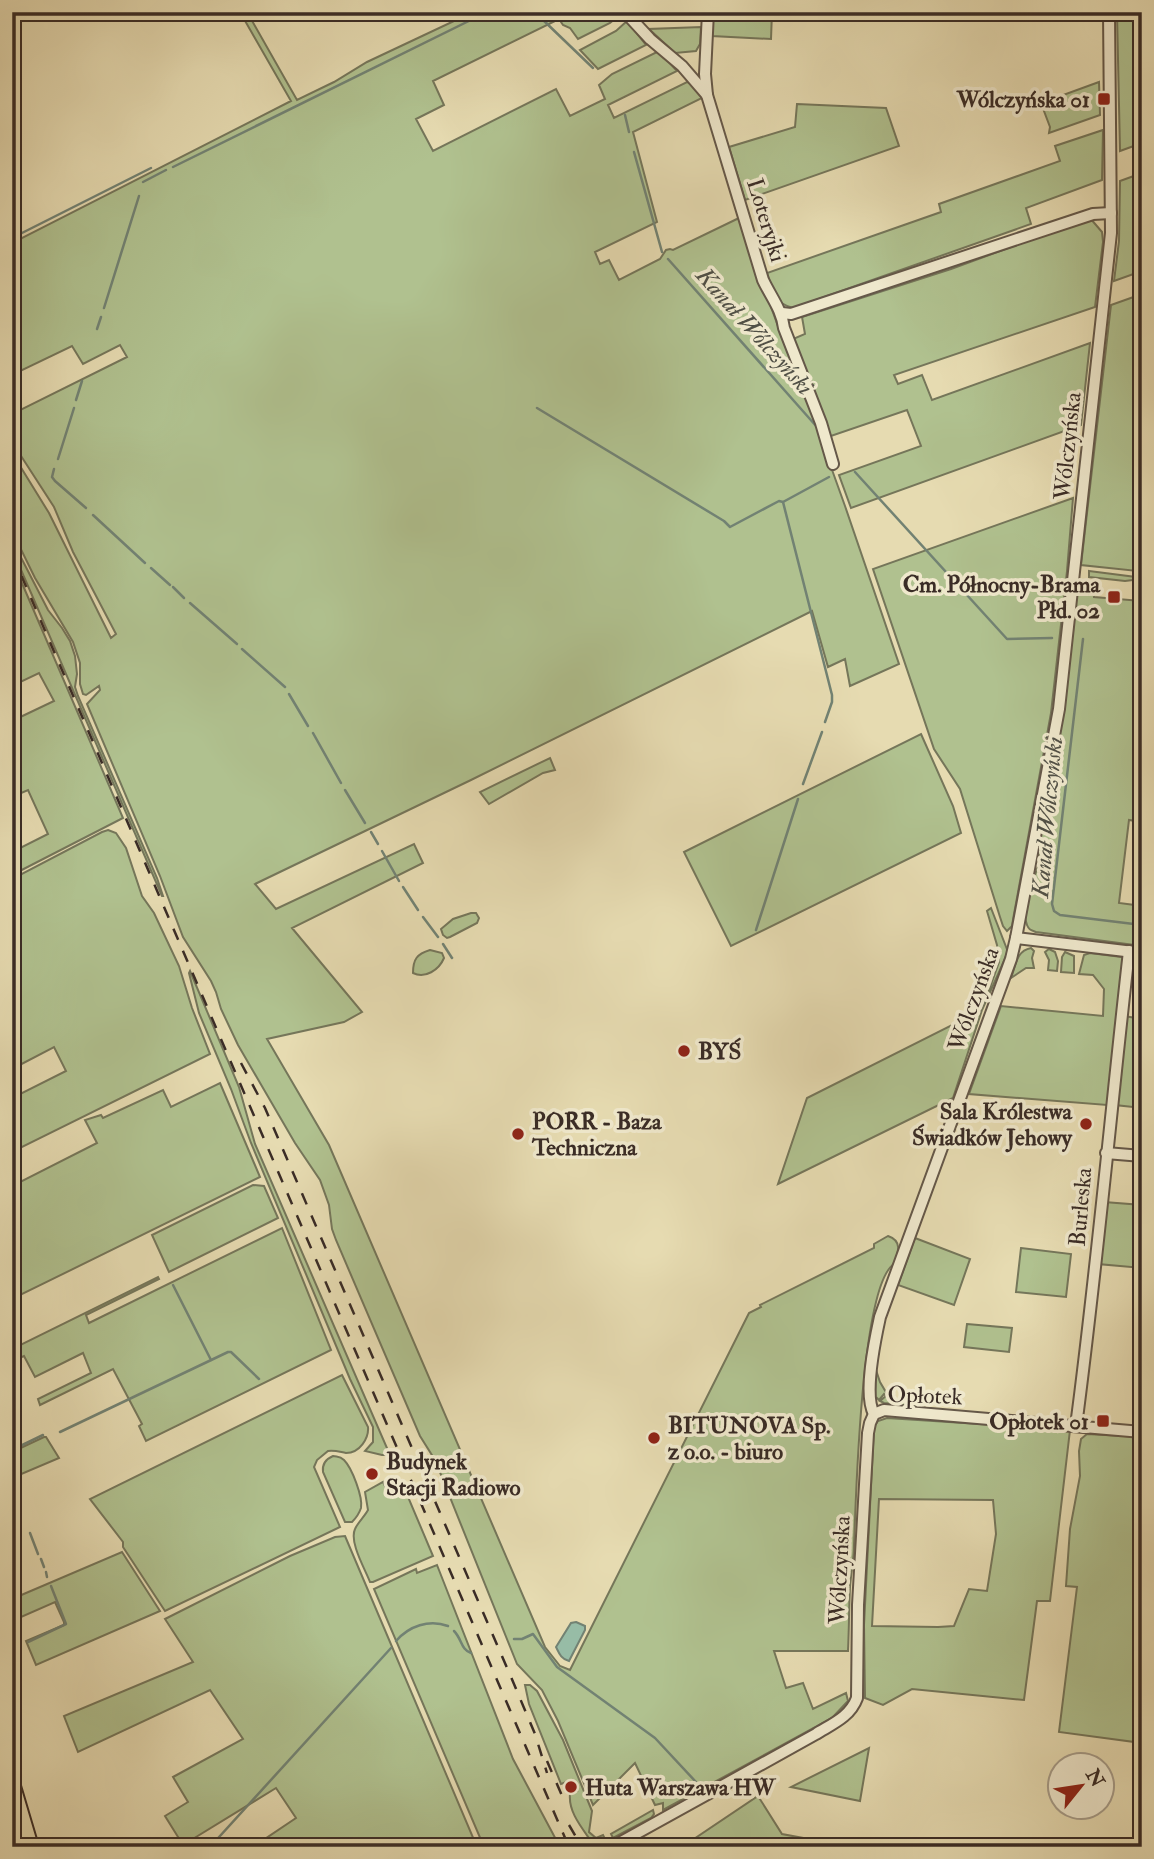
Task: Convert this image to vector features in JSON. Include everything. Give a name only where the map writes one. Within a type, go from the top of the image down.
[{"type":"main road","points":[[12,1783],[31,1847]]},
{"type":"street","name":"Loteryjki","points":[[625,12],[650,39],[682,66],[708,95],[763,280],[782,313],[784,328],[821,423],[832,464]]},
{"type":"street","points":[[708,12],[705,62],[708,95]]},
{"type":"street","name":"Wólczyńska","points":[[612,1847],[816,1734],[849,1714],[858,1698],[858,1605],[868,1433],[874,1415],[870,1400],[871,1369],[880,1317],[1011,959],[1059,709],[1110,244],[1110,12]]},
{"type":"street","points":[[782,313],[791,314],[1093,214],[1111,213]]},
{"type":"street","points":[[1016,938],[1142,953]]},
{"type":"street","name":"Burleska","points":[[1076,1426],[1129,951]]},
{"type":"street","points":[[1106,1153],[1142,1156]]},
{"type":"street","name":"Opłotek","points":[[874,1415],[884,1410],[1142,1432]]},
{"type":"shaded area","points":[[240,12],[247,12],[297,100],[367,62],[473,12],[620,12],[610,23],[578,39],[559,19],[433,81],[444,105],[416,119],[433,151],[556,89],[570,116],[605,99],[599,85],[612,74],[659,51],[677,71],[608,105],[614,118],[687,82],[690,83],[702,98],[633,132],[657,222],[595,252],[600,264],[609,260],[619,280],[660,259],[666,250],[673,250],[739,218],[845,506],[899,664],[850,686],[845,659],[828,667],[812,611],[255,884],[276,909],[414,844],[423,863],[292,928],[362,1012],[344,1022],[267,1039],[329,1145],[545,1647],[560,1666],[570,1670],[749,1313],[874,1248],[874,1244],[888,1236],[898,1244],[896,1260],[883,1280],[874,1310],[867,1350],[859,1441],[848,1651],[774,1651],[786,1688],[803,1683],[813,1709],[846,1693],[848,1701],[832,1718],[663,1810],[663,1803],[655,1805],[635,1763],[593,1805],[542,1690],[517,1664],[435,1460],[420,1436],[336,1240],[329,1205],[320,1180],[295,1143],[238,1045],[211,981],[183,937],[87,704],[100,690],[99,686],[86,695],[83,694],[80,663],[73,642],[35,578],[12,531],[12,453],[49,513],[111,638],[116,634],[73,552],[54,507],[12,442],[12,414],[127,357],[120,345],[83,364],[72,346],[12,375],[12,243],[291,101]]},
{"type":"shaded area","points":[[712,12],[772,12],[771,39],[712,36]]},
{"type":"shaded area","points":[[1142,12],[1142,143],[1120,151],[1117,13]]},
{"type":"shaded area","points":[[627,21],[646,45],[598,69],[580,50],[616,31]]},
{"type":"shaded area","points":[[701,27],[700,44],[696,51],[675,53],[649,29]]},
{"type":"shaded area","points":[[1099,82],[1100,115],[1049,133],[1050,127],[1041,103]]},
{"type":"shaded area","points":[[797,104],[886,108],[899,146],[745,200],[729,147],[795,127]]},
{"type":"shaded area","points":[[1103,130],[1102,180],[1026,208],[1031,224],[793,308],[781,303],[775,295],[767,273],[941,212],[939,204],[1060,161],[1055,146]]},
{"type":"shaded area","points":[[1142,173],[1142,271],[1114,281],[1119,241],[1120,181]]},
{"type":"shaded area","points":[[1090,218],[1102,232],[1103,242],[1095,307],[894,375],[898,384],[922,375],[932,400],[1090,343],[1081,425],[851,508],[839,475],[921,446],[907,410],[828,437],[793,339],[805,334],[802,317],[951,269]]},
{"type":"shaded area","points":[[1142,294],[1142,568],[1137,567],[1137,571],[1081,565],[1111,305]]},
{"type":"shaded area","points":[[1073,498],[1051,713],[1012,926],[1007,931],[1000,917],[960,789],[934,749],[873,569]]},
{"type":"shaded area","points":[[12,540],[48,610],[70,641],[75,656],[75,687],[78,696],[163,896],[12,549]]},
{"type":"shaded area","points":[[12,560],[123,818],[12,875],[12,852],[48,834],[28,790],[12,797],[12,721],[54,701],[39,673],[12,686]]},
{"type":"shaded area","points":[[1089,571],[1141,579],[1125,581],[1089,577]]},
{"type":"shaded area","points":[[1084,586],[1094,588],[1094,597],[1141,601],[1142,597],[1142,691],[1134,762],[1142,764],[1142,822],[1129,820],[1119,903],[1142,906],[1142,946],[1036,932],[1030,930],[1025,918],[1029,892],[1041,859],[1036,850],[1064,707],[1077,592]]},
{"type":"shaded area","points":[[921,734],[953,806],[961,833],[731,946],[684,852]]},
{"type":"shaded area","points":[[550,758],[555,770],[543,773],[489,804],[480,792]]},
{"type":"shaded area","points":[[108,830],[116,833],[126,848],[142,896],[154,913],[179,966],[210,1054],[12,1152],[12,1098],[66,1071],[54,1047],[12,1069],[12,879]]},
{"type":"shaded area","points":[[991,908],[1008,952],[982,1010],[999,962],[987,911]]},
{"type":"shaded area","points":[[476,913],[479,918],[477,923],[450,937],[443,935],[441,929],[453,919]]},
{"type":"shaded area","points":[[1031,948],[1034,951],[1034,968],[1026,968],[1011,978],[1019,955]]},
{"type":"shaded area","points":[[1049,949],[1055,952],[1057,971],[1048,970],[1049,960],[1045,952]]},
{"type":"shaded area","points":[[430,950],[442,953],[442,962],[427,974],[413,973],[417,958]]},
{"type":"shaded area","points":[[1065,952],[1074,956],[1074,973],[1061,972]]},
{"type":"shaded area","points":[[1090,953],[1122,957],[1124,960],[1107,1105],[969,1094],[1001,1006],[1103,1016],[1104,989],[1093,975],[1079,974],[1084,955]]},
{"type":"shaded area","points":[[190,971],[239,1087],[255,1144],[390,1455],[365,1451],[373,1442],[373,1427],[350,1379],[251,1143],[199,1013]]},
{"type":"shaded area","points":[[982,1010],[953,1098],[778,1184],[807,1098]]},
{"type":"shaded area","points":[[1124,1016],[1142,1019],[1142,1108],[1115,1105]]},
{"type":"shaded area","points":[[220,1083],[260,1177],[12,1299],[12,1186],[97,1143],[85,1120],[101,1115],[103,1118],[163,1090],[171,1107]]},
{"type":"shaded area","points":[[253,1185],[264,1186],[278,1218],[169,1272],[152,1235]]},
{"type":"shaded area","points":[[1104,1202],[1142,1205],[1142,1268],[1098,1264]]},
{"type":"shaded area","points":[[282,1228],[331,1350],[146,1441],[139,1426],[142,1424],[113,1369],[40,1405],[38,1399],[91,1373],[83,1353],[35,1377],[24,1356],[12,1361],[12,1349],[158,1277],[159,1279],[86,1315],[89,1323]]},
{"type":"shaded area","points":[[915,1238],[970,1259],[954,1305],[898,1285]]},
{"type":"shaded area","points":[[1021,1248],[1071,1254],[1066,1297],[1016,1292]]},
{"type":"shaded area","points":[[967,1324],[1012,1328],[1009,1352],[964,1347]]},
{"type":"shaded area","points":[[876,1370],[890,1399],[920,1403],[915,1406],[884,1403],[880,1401],[886,1396],[884,1394],[879,1400],[875,1399]]},
{"type":"shaded area","points":[[342,1375],[368,1427],[367,1436],[363,1444],[351,1452],[328,1451],[317,1460],[314,1467],[340,1527],[165,1611],[123,1547],[123,1542],[90,1499]]},
{"type":"shaded area","points":[[887,1418],[1070,1430],[1050,1601],[1037,1601],[1024,1700],[912,1689],[883,1705],[865,1698],[864,1625],[874,1427],[878,1421]],"holes":[[[879,1499],[993,1500],[996,1534],[987,1591],[969,1589],[954,1626],[872,1626]]]},
{"type":"shaded area","points":[[1087,1434],[1142,1437],[1142,1743],[1059,1732],[1077,1587],[1066,1586],[1070,1529],[1080,1476],[1081,1439]]},
{"type":"shaded area","points":[[44,1437],[59,1458],[12,1478],[12,1452]]},
{"type":"shaded area","points":[[333,1456],[341,1458],[347,1464],[359,1490],[361,1508],[352,1522],[345,1522],[323,1472],[325,1462]]},
{"type":"shaded area","points":[[383,1482],[388,1492],[403,1485],[433,1556],[370,1582],[356,1548],[354,1534],[356,1526],[368,1510],[365,1492]]},
{"type":"shaded area","points":[[345,1536],[477,1847],[253,1847],[296,1818],[276,1788],[183,1845],[165,1816],[188,1802],[173,1777],[243,1739],[210,1690],[78,1752],[64,1716],[193,1662],[165,1619],[290,1556],[335,1537]]},
{"type":"shaded area","points":[[122,1552],[160,1611],[36,1665],[26,1641],[64,1625],[64,1622],[55,1602],[12,1621],[12,1599]]},
{"type":"shaded area","points":[[437,1565],[513,1759],[560,1847],[484,1847],[374,1589],[416,1569],[417,1573]]},
{"type":"shaded area","points":[[571,1623],[585,1626],[585,1630],[569,1661],[562,1657],[556,1647]]},
{"type":"shaded area","points":[[525,1685],[530,1685],[537,1691],[563,1740],[592,1811],[589,1832],[596,1838],[603,1835],[606,1841],[602,1847],[595,1847],[574,1815],[570,1794],[577,1791],[572,1780],[561,1784],[529,1704]]},
{"type":"shaded area","points":[[869,1748],[860,1801],[791,1787]]},
{"type":"shaded area","points":[[758,1796],[782,1834],[852,1847],[682,1847]]},
{"type":"shaded area","points":[[653,1810],[651,1818],[613,1838],[611,1834]]},
{"type":"waterway","points":[[173,167],[487,12]]},
{"type":"waterway","name":"Kanał Wólczyński","points":[[542,19],[593,68]]},
{"type":"waterway","name":"Kanał Wólczyński","points":[[625,115],[629,132]]},
{"type":"waterway","name":"Kanał Wólczyński","points":[[634,152],[662,252]]},
{"type":"waterway","points":[[12,238],[151,168]]},
{"type":"waterway","points":[[143,182],[166,170]]},
{"type":"waterway","points":[[104,308],[139,196]]},
{"type":"waterway","name":"Kanał Wólczyński","points":[[668,259],[817,427]]},
{"type":"waterway","points":[[97,329],[101,317]]},
{"type":"waterway","points":[[76,400],[82,381]]},
{"type":"waterway","points":[[58,459],[74,408]]},
{"type":"waterway","points":[[537,408],[730,527],[829,477]]},
{"type":"waterway","points":[[54,469],[52,477],[55,481],[86,508]]},
{"type":"waterway","name":"Kanał Wólczyński","points":[[855,472],[1007,639],[1052,638]]},
{"type":"waterway","points":[[783,502],[832,695],[825,722]]},
{"type":"waterway","points":[[93,515],[145,563]]},
{"type":"waterway","points":[[151,568],[170,585]]},
{"type":"waterway","points":[[173,587],[184,598]]},
{"type":"waterway","points":[[190,603],[237,644]]},
{"type":"waterway","name":"Kanał Wólczyński","points":[[1083,639],[1052,904],[1054,911],[1060,915],[1142,925]]},
{"type":"waterway","points":[[242,649],[285,687]]},
{"type":"waterway","points":[[289,694],[308,726]]},
{"type":"waterway","points":[[803,784],[822,732]]},
{"type":"waterway","points":[[313,733],[341,783]]},
{"type":"waterway","points":[[345,790],[365,823]]},
{"type":"waterway","points":[[756,930],[798,799]]},
{"type":"waterway","points":[[371,832],[378,844]]},
{"type":"waterway","points":[[382,851],[399,881]]},
{"type":"waterway","points":[[403,887],[418,910]]},
{"type":"waterway","points":[[423,917],[438,937]]},
{"type":"waterway","points":[[443,944],[452,958]]},
{"type":"waterway","points":[[173,1285],[211,1360]]},
{"type":"waterway","points":[[60,1432],[228,1352],[259,1379]]},
{"type":"waterway","points":[[12,1450],[43,1435]]},
{"type":"waterway","points":[[12,1486],[17,1496]]},
{"type":"waterway","points":[[30,1533],[38,1554]]},
{"type":"waterway","points":[[41,1559],[44,1567]]},
{"type":"waterway","points":[[46,1572],[47,1577]]},
{"type":"waterway","points":[[28,1642],[66,1624],[51,1586]]},
{"type":"waterway","points":[[396,1641],[407,1631],[420,1625],[434,1623],[448,1626]]},
{"type":"waterway","points":[[454,1631],[465,1649],[471,1653]]},
{"type":"waterway","points":[[514,1639],[533,1634],[557,1667],[655,1738],[696,1782]]},
{"type":"waterway","points":[[210,1847],[391,1648]]},
{"type":"railway","points":[[12,554],[569,1847]]},
{"type":"railway","points":[[241,1063],[265,1108],[511,1677],[535,1734],[547,1773]]},
{"type":"railway","points":[[547,1761],[566,1805]]},
{"type":"railway","points":[[569,1825],[582,1847]]},
{"type":"railway","points":[[670,1842],[710,1847]]},
{"type":"railway","points":[[1051,1847],[1077,1844],[1111,1847]]},
{"type":"place","name":"Wólczyńska 01","points":[[1104,99]]},
{"type":"place","name":"Cm. Północny-Brama Płd. 02","points":[[1114,597]]},
{"type":"place","name":"BYŚ","points":[[684,1051]]},
{"type":"place","name":"Sala Królestwa Świadków Jehowy","points":[[1086,1124]]},
{"type":"place","name":"PORR - Baza Techniczna","points":[[518,1134]]},
{"type":"place","name":"Opłotek 01","points":[[1103,1421]]},
{"type":"place","name":"BITUNOVA Sp. z o.o. - biuro","points":[[654,1438]]},
{"type":"place","name":"Budynek Stacji Radiowo","points":[[372,1474]]},
{"type":"place","name":"Huta Warszawa HW","points":[[571,1787]]}]
